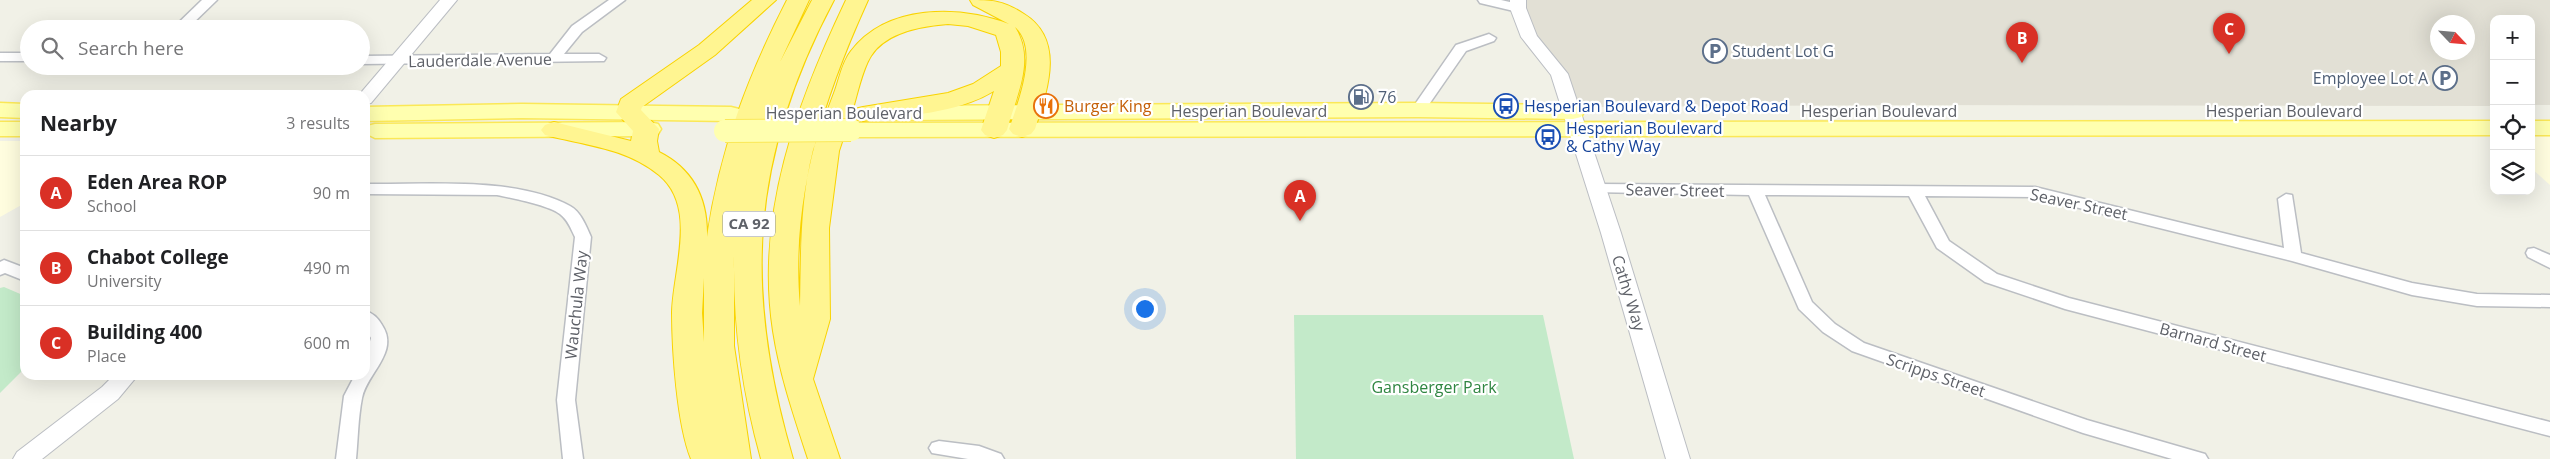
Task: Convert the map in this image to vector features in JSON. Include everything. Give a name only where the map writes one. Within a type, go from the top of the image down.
[{"type":"highway","points":[[706,459],[692,380],[687,312],[694,224],[690,198],[646,143],[628,112],[630,104],[707,50],[765,0]]},
{"type":"highway","points":[[735,459],[718,333],[719,243],[732,161],[756,86],[798,0]]},
{"type":"highway","name":"CA 92","points":[[777,459],[762,398],[750,326],[747,282],[750,219],[758,163],[773,109],[798,47],[823,0]]},
{"type":"highway","name":"CA 92","points":[[824,459],[798,379],[789,329],[784,284],[786,220],[790,182],[798,145],[826,65],[857,0]]},
{"type":"highway","points":[[981,0],[1020,21],[1034,34],[1039,52],[1025,120]]},
{"type":"highway","points":[[798,379],[815,319],[814,228],[826,151],[860,54],[879,37],[900,27],[927,20],[958,18],[986,23],[1005,30],[1014,45],[1013,68],[996,120]]},
{"type":"highway","points":[[856,119],[953,99],[984,87],[1013,68]]},
{"type":"highway","points":[[554,130],[628,147],[646,143]]},
{"type":"main road","points":[[0,110],[20,111]]},
{"type":"main road","name":"Hesperian Boulevard","points":[[1025,120],[1418,110],[1574,120],[2490,111]]},
{"type":"main road","name":"Hesperian Boulevard","points":[[370,114],[522,111],[628,112],[728,122],[856,119],[1574,120],[2490,128]]},
{"type":"main road","points":[[2535,111],[2550,111]]},
{"type":"main road","name":"Hesperian Boulevard","points":[[646,143],[728,122]]},
{"type":"main road","points":[[2535,128],[2550,128]]},
{"type":"main road","points":[[0,129],[20,129]]},
{"type":"main road","points":[[370,131],[554,130]]},
{"type":"street","points":[[189,20],[210,0]]},
{"type":"street","points":[[370,93],[449,0]]},
{"type":"street","points":[[554,58],[577,29],[618,0]]},
{"type":"street","points":[[1485,0],[1518,4]]},
{"type":"street","name":"Cathy Way","points":[[1518,4],[1529,37],[1559,74],[1597,189],[1678,459]]},
{"type":"street","points":[[1418,110],[1462,48],[1489,38]]},
{"type":"street","points":[[0,58],[20,58]]},
{"type":"street","name":"Lauderdale Avenue","points":[[370,60],[599,58]]},
{"type":"street","name":"Wauchula Way","points":[[370,189],[497,190],[520,194],[565,210],[577,223],[583,237],[566,400],[573,459]]},
{"type":"street","name":"Seaver Street","points":[[1597,189],[2035,192],[2293,256],[2412,289],[2477,300],[2550,301]]},
{"type":"street","name":"Scripps Street","points":[[1755,191],[1805,305],[1829,328],[1858,347],[2083,426],[2198,459]]},
{"type":"street","name":"Barnard Street","points":[[1915,192],[1943,244],[1991,278],[2065,303],[2550,429]]},
{"type":"street","points":[[2286,199],[2293,256]]},
{"type":"street","points":[[2534,253],[2550,262]]},
{"type":"street","points":[[2,267],[20,273]]},
{"type":"street","points":[[370,322],[377,328],[380,339],[378,349],[370,364]]},
{"type":"street","points":[[25,459],[110,393],[122,380]]},
{"type":"street","points":[[346,459],[353,396],[362,380]]},
{"type":"street","points":[[939,448],[979,453],[994,459]]},
{"type":"shaded area","points":[[1518,0],[2550,0],[2550,105],[2535,105],[2535,15],[2490,15],[2490,106],[1907,105],[1602,107],[1572,112],[1559,74],[1529,37]]},
{"type":"shaded area","points":[[2535,134],[2550,134],[2550,185],[2535,172]]},
{"type":"shaded area","points":[[0,141],[20,141],[20,206],[0,217]]},
{"type":"green space","points":[[4,287],[20,294],[20,373],[0,393],[0,288]]},
{"type":"green space","name":"Gansberger Park","points":[[1294,315],[1543,315],[1574,459],[1296,459]]},
{"type":"place","name":"Student Lot G","points":[[1715,51]]},
{"type":"place","name":"Building 400","points":[[2229,54]]},
{"type":"place","name":"Chabot College","points":[[2022,63]]},
{"type":"place","name":"Employee Lot A","points":[[2445,78]]},
{"type":"place","name":"76","points":[[1361,97]]},
{"type":"place","name":"Burger King","points":[[1046,106]]},
{"type":"place","name":"Hesperian Boulevard & Depot Road","points":[[1506,106]]},
{"type":"place","name":"Hesperian Boulevard & Cathy Way","points":[[1548,137]]},
{"type":"place","name":"Eden Area ROP","points":[[1300,221]]}]
